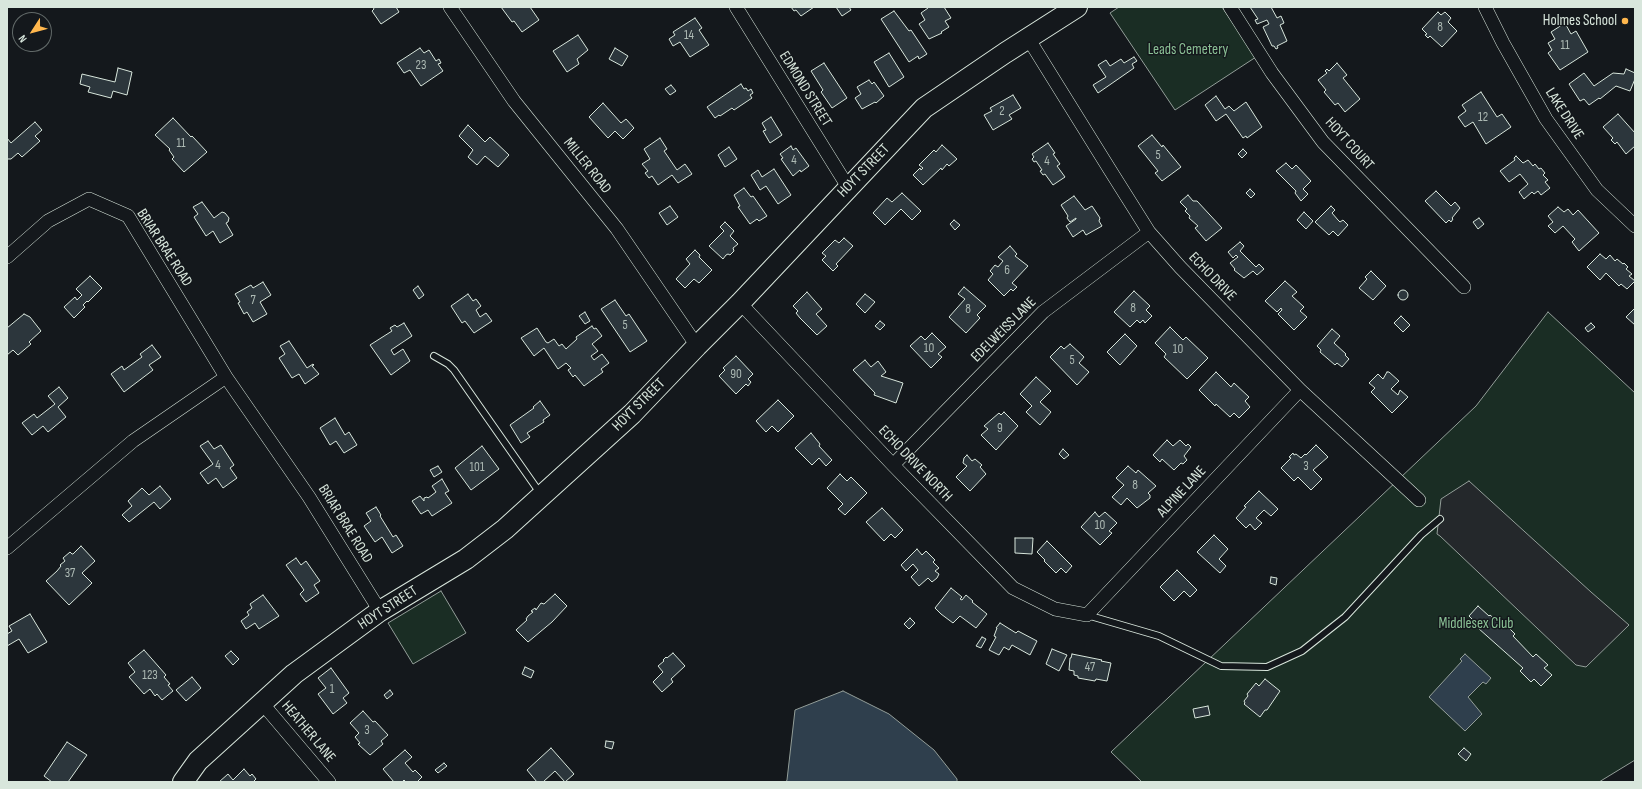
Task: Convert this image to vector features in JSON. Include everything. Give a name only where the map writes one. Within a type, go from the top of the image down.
[{"type":"main road","name":"HOYT STREET","points":[[183,782],[198,761],[294,674],[380,611],[466,559],[505,529],[542,496],[632,414],[740,303],[924,108],[1077,7]]},
{"type":"street","name":"MILLER ROAD","points":[[450,7],[514,101],[617,229],[697,346]]},
{"type":"street","name":"EDMOND STREET","points":[[736,7],[848,187]]},
{"type":"street","name":"HOYT COURT","points":[[1230,7],[1272,73],[1323,142],[1464,287]]},
{"type":"street","name":"LAKE DRIVE","points":[[1485,7],[1503,43],[1546,119],[1597,190],[1635,226]]},
{"type":"street","name":"ECHO DRIVE","points":[[1028,38],[1150,232],[1180,267],[1300,390],[1419,500]]},
{"type":"street","name":"BRIAR BRAE ROAD","points":[[7,257],[48,221],[89,199],[128,216],[226,377],[309,496],[380,611]]},
{"type":"street","name":"EDELWEISS LANE","points":[[894,466],[1043,312],[1150,232]]},
{"type":"street","name":"ECHO DRIVE NORTH","points":[[740,303],[894,466],[1013,588],[1055,609],[1087,615]]},
{"type":"street","points":[[7,548],[133,441],[226,377]]},
{"type":"street","name":"ALPINE LANE","points":[[1087,615],[1300,390]]},
{"type":"street","name":"HEATHER LANE","points":[[262,703],[329,782]]},
{"type":"lane","points":[[434,356],[448,364],[454,370],[542,496]]},
{"type":"lane","points":[[1087,615],[1158,636],[1221,666],[1267,666],[1302,651],[1345,617],[1421,535],[1440,519]]},
{"type":"green space","name":"Leads Cemetery","points":[[1119,7],[1222,7],[1256,57],[1175,110],[1110,13]]},
{"type":"green space","name":"Middlesex Club","points":[[1548,312],[1635,393],[1635,760],[1599,782],[1142,782],[1111,752],[1476,406]]},
{"type":"green space","points":[[441,591],[466,633],[413,664],[388,623]]},
{"type":"shaded area","points":[[1469,481],[1629,625],[1586,667],[1576,665],[1437,534],[1441,499]]},
{"type":"water","points":[[1465,654],[1491,678],[1486,684],[1483,682],[1468,697],[1482,714],[1465,731],[1429,697],[1462,661],[1460,659]]},
{"type":"water","points":[[843,691],[889,714],[934,750],[957,779],[957,782],[786,782],[795,710]]},
{"type":"building","points":[[373,7],[396,7],[399,12],[381,24],[372,11],[374,9]]},
{"type":"building","points":[[501,7],[530,7],[539,20],[522,32],[514,21],[512,22]]},
{"type":"building","points":[[791,7],[814,7],[801,16]]},
{"type":"building","points":[[836,7],[849,7],[851,10],[842,16]]},
{"type":"building","points":[[928,7],[944,7],[951,18],[945,21],[949,27],[941,32],[942,33],[929,39],[919,24],[925,20],[921,13]]},
{"type":"building","points":[[1250,7],[1271,7],[1277,18],[1281,16],[1284,23],[1280,25],[1287,41],[1277,46],[1278,48],[1276,49],[1272,46],[1263,27],[1269,24],[1267,20],[1257,24],[1255,20],[1258,19]]},
{"type":"building","points":[[894,11],[909,31],[911,30],[927,54],[919,59],[918,56],[909,62],[881,19]]},
{"type":"building","points":[[1438,12],[1441,15],[1445,12],[1451,18],[1448,22],[1457,31],[1442,47],[1430,36],[1428,38],[1425,35],[1427,34],[1422,29]]},
{"type":"building","points":[[695,18],[702,28],[699,30],[709,45],[690,57],[680,42],[673,46],[669,39],[675,35],[673,32]]},
{"type":"building","points":[[1565,23],[1571,34],[1576,31],[1588,52],[1560,70],[1548,53],[1552,50],[1548,43],[1555,39],[1551,32]]},
{"type":"building","points":[[578,35],[588,50],[577,59],[579,64],[567,72],[553,51]]},
{"type":"building","points":[[420,48],[424,53],[429,50],[436,61],[439,59],[441,63],[438,64],[443,71],[421,86],[410,70],[404,73],[397,63]]},
{"type":"building","points":[[615,48],[628,56],[622,66],[609,59]]},
{"type":"building","points":[[889,53],[904,77],[889,87],[874,62]]},
{"type":"building","points":[[1134,57],[1137,61],[1132,64],[1134,68],[1098,93],[1093,85],[1106,77],[1098,65],[1106,60],[1110,66],[1121,59],[1124,63]]},
{"type":"building","points":[[824,63],[847,98],[832,108],[821,92],[823,90],[811,71]]},
{"type":"building","points":[[1337,63],[1347,75],[1343,78],[1360,99],[1345,112],[1338,103],[1335,105],[1324,92],[1326,90],[1318,80],[1327,73],[1325,71],[1327,69],[1329,71]]},
{"type":"building","points":[[118,68],[132,72],[127,95],[113,91],[111,98],[88,92],[90,87],[80,84],[82,74],[115,82]]},
{"type":"building","points":[[1626,69],[1635,73],[1635,79],[1630,91],[1616,86],[1600,99],[1599,98],[1589,105],[1584,99],[1580,101],[1569,84],[1584,73],[1594,86],[1613,73],[1624,74]]},
{"type":"building","points":[[869,80],[872,84],[874,82],[884,96],[876,103],[875,102],[862,109],[855,98],[861,94],[857,87]]},
{"type":"building","points":[[741,84],[744,89],[746,88],[748,91],[751,89],[753,93],[750,95],[752,98],[734,110],[732,108],[715,118],[707,107]]},
{"type":"building","points":[[671,85],[676,91],[670,95],[665,89]]},
{"type":"building","points":[[1481,92],[1497,117],[1502,114],[1511,127],[1486,144],[1473,122],[1465,127],[1458,117],[1466,111],[1462,105]]},
{"type":"building","points":[[1013,95],[1021,108],[1009,115],[1012,119],[993,130],[984,115],[992,111],[990,108]]},
{"type":"building","points":[[1216,96],[1225,109],[1229,106],[1234,111],[1246,102],[1262,127],[1247,138],[1246,136],[1243,138],[1226,114],[1216,121],[1205,105]]},
{"type":"building","points":[[603,103],[621,123],[626,119],[634,128],[623,139],[615,131],[608,138],[589,117]]},
{"type":"building","points":[[1618,114],[1635,133],[1635,146],[1626,154],[1617,142],[1615,144],[1611,140],[1613,138],[1603,127]]},
{"type":"building","points":[[771,117],[782,135],[770,143],[763,131],[766,130],[762,123]]},
{"type":"building","points":[[173,118],[207,152],[184,172],[172,159],[174,157],[169,150],[170,149],[155,135]]},
{"type":"building","points":[[35,122],[42,130],[35,136],[40,141],[22,157],[18,153],[11,159],[7,159],[7,138],[11,143]]},
{"type":"building","points":[[468,125],[485,142],[490,137],[509,155],[498,167],[485,156],[477,165],[468,157],[473,150],[459,136]]},
{"type":"building","points":[[1152,135],[1162,147],[1163,145],[1181,167],[1162,181],[1155,173],[1158,171],[1138,146]]},
{"type":"building","points":[[660,138],[667,149],[664,151],[677,170],[685,164],[692,174],[678,183],[672,175],[658,185],[652,176],[649,178],[645,173],[648,171],[642,164],[650,159],[644,149]]},
{"type":"building","points":[[1048,143],[1060,164],[1057,166],[1065,177],[1053,185],[1045,174],[1043,175],[1040,171],[1042,170],[1036,161],[1034,162],[1032,159],[1034,157],[1032,154]]},
{"type":"building","points":[[942,145],[957,159],[949,166],[947,164],[942,170],[941,168],[923,185],[913,175],[920,168],[921,170],[923,168],[919,165],[934,150],[936,152]]},
{"type":"building","points":[[791,146],[793,150],[796,148],[809,166],[801,172],[800,170],[793,176],[781,159],[783,158],[780,154]]},
{"type":"building","points":[[729,147],[737,159],[725,167],[718,155]]},
{"type":"building","points":[[1243,149],[1247,153],[1242,158],[1238,154]]},
{"type":"building","points":[[1516,156],[1523,163],[1528,160],[1533,166],[1535,164],[1539,169],[1541,168],[1545,173],[1543,175],[1548,180],[1545,182],[1550,188],[1541,195],[1538,191],[1534,194],[1532,192],[1524,199],[1519,192],[1528,184],[1520,174],[1509,182],[1500,171],[1515,160],[1514,158]]},
{"type":"building","points":[[1286,163],[1292,169],[1296,165],[1311,181],[1303,189],[1308,194],[1301,201],[1295,193],[1296,191],[1276,171]]},
{"type":"building","points":[[774,169],[791,195],[778,204],[766,186],[760,190],[751,175],[758,170],[762,177]]},
{"type":"building","points":[[744,188],[751,197],[753,196],[767,216],[759,221],[757,219],[750,224],[738,207],[740,206],[734,195]]},
{"type":"building","points":[[1250,189],[1255,194],[1251,198],[1246,193]]},
{"type":"building","points":[[1436,191],[1451,206],[1455,202],[1460,208],[1452,218],[1453,219],[1451,222],[1449,220],[1446,223],[1425,201]]},
{"type":"building","points":[[902,193],[921,211],[912,220],[901,209],[885,225],[873,213],[887,198],[892,202]]},
{"type":"building","points":[[1188,195],[1193,201],[1197,201],[1222,228],[1206,241],[1195,228],[1198,226],[1189,218],[1190,216],[1185,211],[1187,209],[1180,202]]},
{"type":"building","points":[[1074,196],[1085,210],[1092,206],[1100,218],[1099,221],[1102,226],[1086,235],[1083,230],[1073,237],[1066,226],[1076,218],[1070,222],[1061,205]]},
{"type":"building","points":[[202,202],[214,218],[222,212],[225,213],[229,218],[228,222],[226,223],[233,235],[220,243],[213,231],[206,236],[194,217],[198,214],[193,207]]},
{"type":"building","points":[[670,206],[678,217],[667,225],[659,213]]},
{"type":"building","points":[[1331,206],[1335,210],[1332,213],[1338,220],[1340,222],[1343,220],[1348,225],[1338,236],[1333,231],[1329,235],[1315,222]]},
{"type":"building","points":[[1558,207],[1564,212],[1568,209],[1573,215],[1578,210],[1599,233],[1579,251],[1572,242],[1575,239],[1563,226],[1555,233],[1548,226],[1553,222],[1548,216]]},
{"type":"building","points":[[1304,212],[1313,221],[1306,229],[1297,220]]},
{"type":"building","points":[[1479,218],[1484,224],[1478,229],[1473,222]]},
{"type":"building","points":[[954,220],[960,225],[955,230],[950,224]]},
{"type":"building","points":[[725,222],[734,231],[730,236],[738,244],[733,248],[734,251],[730,255],[726,255],[723,259],[709,246],[724,231],[720,227]]},
{"type":"building","points":[[844,238],[853,246],[836,264],[838,266],[833,271],[822,260],[826,256],[822,253],[835,240],[839,243]]},
{"type":"building","points":[[1240,242],[1244,246],[1240,251],[1256,267],[1259,264],[1264,269],[1257,275],[1253,271],[1244,278],[1234,270],[1235,269],[1230,263],[1238,257],[1236,255],[1233,258],[1228,252]]},
{"type":"building","points":[[1010,246],[1017,254],[1015,256],[1028,266],[1012,283],[1017,287],[1013,291],[1011,289],[1004,296],[988,280],[993,274],[990,271],[995,265],[998,267],[1003,261],[998,257]]},
{"type":"building","points":[[695,250],[700,255],[699,257],[712,270],[699,283],[694,279],[685,288],[676,279],[690,264],[686,259]]},
{"type":"building","points":[[1600,254],[1606,259],[1610,255],[1615,261],[1617,259],[1628,267],[1626,269],[1632,274],[1629,276],[1635,281],[1627,289],[1621,284],[1619,286],[1606,273],[1600,280],[1587,267]]},
{"type":"building","points":[[1371,271],[1386,286],[1373,300],[1359,288],[1367,279],[1365,277]]},
{"type":"building","points":[[90,276],[102,288],[83,305],[85,307],[74,318],[64,307],[75,297],[77,300],[82,295],[76,289]]},
{"type":"building","points":[[1285,281],[1297,292],[1292,296],[1304,307],[1300,311],[1307,317],[1294,330],[1278,314],[1282,310],[1281,308],[1277,312],[1265,301]]},
{"type":"building","points":[[263,282],[271,295],[260,302],[267,314],[253,322],[247,312],[244,314],[238,303],[240,302],[235,294],[251,285],[253,288]]},
{"type":"building","points":[[418,286],[424,295],[419,299],[413,290]]},
{"type":"building","points":[[964,287],[986,306],[977,315],[980,318],[966,333],[949,317],[965,299],[958,294]]},
{"type":"building","points":[[1403,290],[1408,295],[1403,300],[1398,295]]},
{"type":"building","points":[[1134,291],[1150,306],[1146,310],[1152,316],[1145,323],[1143,320],[1140,323],[1137,320],[1130,327],[1114,312]]},
{"type":"building","points":[[807,292],[822,309],[816,314],[827,326],[817,335],[800,318],[796,313],[798,311],[793,306]]},
{"type":"building","points":[[468,294],[473,301],[476,299],[481,306],[476,310],[480,317],[486,313],[492,321],[474,333],[465,321],[462,323],[451,306]]},
{"type":"building","points":[[865,294],[875,302],[865,313],[856,304]]},
{"type":"building","points":[[615,300],[626,316],[629,314],[647,341],[630,352],[601,309]]},
{"type":"building","points":[[1635,308],[1635,325],[1626,317]]},
{"type":"building","points":[[585,312],[590,321],[585,324],[579,316]]},
{"type":"building","points":[[24,314],[30,317],[41,331],[29,342],[31,344],[18,355],[13,350],[7,355],[7,328]]},
{"type":"building","points":[[1401,316],[1410,325],[1403,332],[1394,323]]},
{"type":"building","points":[[880,321],[885,325],[880,330],[875,326]]},
{"type":"building","points":[[404,323],[412,336],[391,350],[394,355],[403,349],[410,361],[391,375],[370,345],[392,331],[390,328],[395,325],[397,327]]},
{"type":"building","points":[[1591,323],[1595,327],[1588,332],[1585,328]]},
{"type":"building","points":[[592,326],[594,329],[596,328],[602,336],[592,344],[598,351],[591,356],[594,360],[602,354],[609,363],[601,369],[603,372],[584,386],[575,375],[573,377],[568,370],[571,368],[566,363],[558,369],[544,348],[534,356],[521,338],[537,328],[546,342],[548,343],[554,339],[559,346],[562,344],[566,349],[577,339],[576,337]]},
{"type":"building","points":[[1170,327],[1183,340],[1186,337],[1208,358],[1187,379],[1164,357],[1166,354],[1155,343]]},
{"type":"building","points":[[1332,329],[1340,336],[1334,343],[1346,354],[1345,355],[1349,359],[1342,367],[1337,363],[1335,365],[1320,352],[1321,350],[1317,346]]},
{"type":"building","points":[[932,333],[946,347],[938,354],[942,357],[931,368],[910,346],[921,336],[925,340]]},
{"type":"building","points":[[1125,334],[1137,346],[1120,365],[1107,352]]},
{"type":"building","points":[[289,341],[307,368],[313,364],[314,365],[312,366],[319,374],[305,384],[299,374],[292,378],[279,358],[285,354],[280,346]]},
{"type":"building","points":[[1070,344],[1084,357],[1079,363],[1089,372],[1077,385],[1050,357],[1061,346],[1064,349]]},
{"type":"building","points":[[152,345],[161,357],[149,365],[153,370],[124,392],[111,374],[122,366],[124,370],[142,357],[140,354]]},
{"type":"building","points":[[736,356],[753,374],[748,379],[751,382],[748,386],[746,384],[736,394],[719,376],[725,370],[723,368]]},
{"type":"building","points":[[865,360],[871,367],[878,361],[886,372],[881,376],[903,383],[896,403],[874,395],[875,393],[853,370]]},
{"type":"building","points":[[1216,372],[1231,387],[1234,383],[1249,397],[1245,401],[1250,407],[1239,418],[1234,413],[1230,417],[1216,404],[1215,406],[1199,390]]},
{"type":"building","points":[[1387,372],[1399,381],[1391,389],[1398,395],[1400,390],[1408,397],[1392,413],[1371,392],[1375,388],[1369,383],[1378,374],[1383,379]]},
{"type":"building","points":[[1036,377],[1051,391],[1040,402],[1051,412],[1040,425],[1026,412],[1032,406],[1020,394]]},
{"type":"building","points":[[59,387],[68,398],[58,407],[66,417],[48,432],[43,426],[32,435],[22,423],[34,414],[37,418],[55,404],[48,396]]},
{"type":"building","points":[[778,400],[794,416],[778,432],[772,426],[766,432],[756,421]]},
{"type":"building","points":[[540,401],[550,415],[543,420],[544,422],[527,433],[530,437],[521,443],[510,425],[534,408],[533,407]]},
{"type":"building","points":[[1004,412],[1018,426],[996,450],[981,435],[988,429],[984,426],[999,413],[1001,415]]},
{"type":"building","points":[[335,418],[345,435],[349,432],[357,445],[344,453],[336,441],[330,445],[320,428]]},
{"type":"building","points":[[811,433],[820,444],[819,446],[832,460],[826,466],[819,458],[812,465],[795,448]]},
{"type":"building","points":[[1167,440],[1173,446],[1180,440],[1186,446],[1188,444],[1191,447],[1184,456],[1187,460],[1183,464],[1181,463],[1174,470],[1162,459],[1160,462],[1153,455]]},
{"type":"building","points":[[208,441],[214,449],[221,445],[234,465],[230,468],[237,478],[223,488],[216,478],[208,484],[200,473],[213,464],[200,446]]},
{"type":"building","points":[[1316,445],[1328,457],[1313,470],[1322,479],[1311,490],[1298,477],[1294,481],[1281,468],[1291,458],[1289,457],[1293,453],[1301,458]]},
{"type":"building","points":[[482,446],[499,469],[471,490],[455,468]]},
{"type":"building","points":[[1063,449],[1069,455],[1064,459],[1059,454]]},
{"type":"building","points":[[967,455],[972,461],[975,459],[982,465],[980,467],[986,474],[970,491],[956,477],[967,466],[963,463],[964,458]]},
{"type":"building","points":[[438,466],[442,472],[434,477],[430,470]]},
{"type":"building","points":[[1128,466],[1136,473],[1138,470],[1156,486],[1148,493],[1150,498],[1137,508],[1127,498],[1121,505],[1112,497],[1124,485],[1116,478]]},
{"type":"building","points":[[840,474],[847,481],[851,477],[867,493],[845,515],[838,509],[843,504],[827,488]]},
{"type":"building","points":[[442,479],[449,491],[445,493],[452,503],[432,516],[428,510],[421,514],[412,501],[420,496],[424,501],[424,498],[428,498],[436,492],[432,486]]},
{"type":"building","points":[[160,486],[171,499],[160,509],[154,502],[129,522],[122,515],[132,506],[128,501],[142,488],[149,495]]},
{"type":"building","points":[[1259,491],[1278,509],[1271,516],[1264,510],[1256,518],[1262,523],[1255,530],[1250,524],[1246,528],[1236,518],[1246,507],[1244,506]]},
{"type":"building","points":[[376,507],[393,537],[396,535],[403,546],[392,553],[382,537],[375,542],[364,526],[371,521],[366,513]]},
{"type":"building","points":[[882,508],[903,530],[895,538],[891,534],[884,541],[866,522]]},
{"type":"building","points":[[1095,512],[1099,517],[1105,512],[1117,523],[1109,531],[1112,533],[1100,545],[1081,527]]},
{"type":"building","points":[[1214,535],[1228,549],[1219,559],[1226,566],[1220,573],[1197,552]]},
{"type":"building","points":[[1015,538],[1033,538],[1032,554],[1015,553]]},
{"type":"building","points":[[1047,541],[1072,566],[1066,573],[1061,568],[1056,573],[1037,552]]},
{"type":"building","points":[[81,546],[95,561],[82,573],[92,583],[69,605],[46,581],[65,561],[63,558],[70,552],[73,554]]},
{"type":"building","points":[[917,549],[922,555],[926,551],[935,560],[933,562],[939,568],[935,571],[939,574],[937,578],[932,582],[928,578],[919,586],[911,577],[918,570],[913,564],[906,571],[901,565]]},
{"type":"building","points":[[296,558],[301,565],[306,561],[320,581],[314,585],[319,593],[306,602],[300,594],[304,590],[286,565]]},
{"type":"building","points":[[1177,570],[1197,590],[1190,597],[1184,591],[1174,601],[1160,587]]},
{"type":"building","points":[[1271,577],[1277,578],[1276,585],[1270,583]]},
{"type":"building","points":[[951,588],[962,597],[960,599],[962,600],[966,595],[987,614],[976,628],[960,616],[953,623],[935,608]]},
{"type":"building","points":[[555,594],[567,606],[552,622],[528,642],[516,630],[527,620],[526,619],[528,616],[533,612],[531,611],[535,608],[536,610],[541,603],[544,604]]},
{"type":"building","points":[[263,595],[279,616],[259,629],[255,623],[246,629],[241,621],[249,615],[247,612],[252,608],[250,604]]},
{"type":"building","points":[[1478,606],[1504,627],[1506,625],[1515,634],[1513,636],[1533,657],[1536,654],[1548,665],[1544,668],[1552,675],[1541,686],[1534,679],[1531,682],[1520,671],[1523,668],[1478,628],[1479,626],[1469,616]]},
{"type":"building","points":[[30,614],[47,642],[28,653],[19,639],[7,646],[7,634],[12,631],[9,626]]},
{"type":"building","points":[[910,618],[915,623],[909,629],[904,624]]},
{"type":"building","points":[[1000,623],[1016,633],[1018,631],[1037,641],[1030,655],[1012,645],[1009,650],[1004,647],[999,655],[989,650],[996,637],[994,636],[996,628]]},
{"type":"building","points":[[982,637],[986,639],[981,648],[976,646]]},
{"type":"building","points":[[1052,649],[1067,655],[1059,671],[1046,664]]},
{"type":"building","points":[[144,650],[166,675],[164,677],[170,684],[168,685],[173,691],[162,700],[157,694],[155,696],[150,689],[144,694],[129,677],[135,672],[128,663]]},
{"type":"building","points":[[231,651],[239,659],[233,665],[225,656]]},
{"type":"building","points":[[673,653],[685,666],[671,679],[673,682],[662,692],[653,682],[663,672],[658,666],[666,657],[667,658]]},
{"type":"building","points":[[1072,654],[1111,663],[1107,681],[1096,679],[1095,681],[1078,678],[1078,676],[1074,675],[1074,671],[1069,670],[1070,658]]},
{"type":"building","points":[[525,667],[534,671],[531,678],[522,674]]},
{"type":"building","points":[[331,668],[349,693],[343,698],[347,703],[333,714],[318,694],[326,688],[318,678]]},
{"type":"building","points":[[192,677],[201,688],[186,701],[176,690]]},
{"type":"building","points":[[1265,679],[1280,691],[1267,710],[1265,710],[1260,717],[1244,704],[1244,701],[1248,696],[1247,694],[1256,683],[1259,686]]},
{"type":"building","points":[[390,690],[393,694],[387,699],[384,695]]},
{"type":"building","points":[[1208,706],[1210,715],[1195,718],[1193,709]]},
{"type":"building","points":[[363,711],[388,735],[381,741],[383,744],[370,755],[358,744],[360,743],[355,737],[359,733],[350,723]]},
{"type":"building","points":[[606,741],[614,742],[612,749],[605,747]]},
{"type":"building","points":[[67,742],[87,755],[68,782],[52,782],[44,776]]},
{"type":"building","points":[[551,748],[574,774],[565,782],[555,771],[543,782],[537,782],[527,770]]},
{"type":"building","points":[[1464,748],[1471,754],[1466,761],[1458,754]]},
{"type":"building","points":[[405,750],[412,757],[405,763],[413,772],[415,770],[422,777],[417,782],[406,782],[404,780],[402,782],[394,782],[383,769]]},
{"type":"building","points":[[444,763],[447,766],[438,773],[435,770]]},
{"type":"building","points":[[244,769],[250,776],[252,774],[256,779],[254,781],[255,782],[219,782],[228,774],[233,780]]},
{"type":"place","name":"Holmes School","points":[[1625,21]]}]
